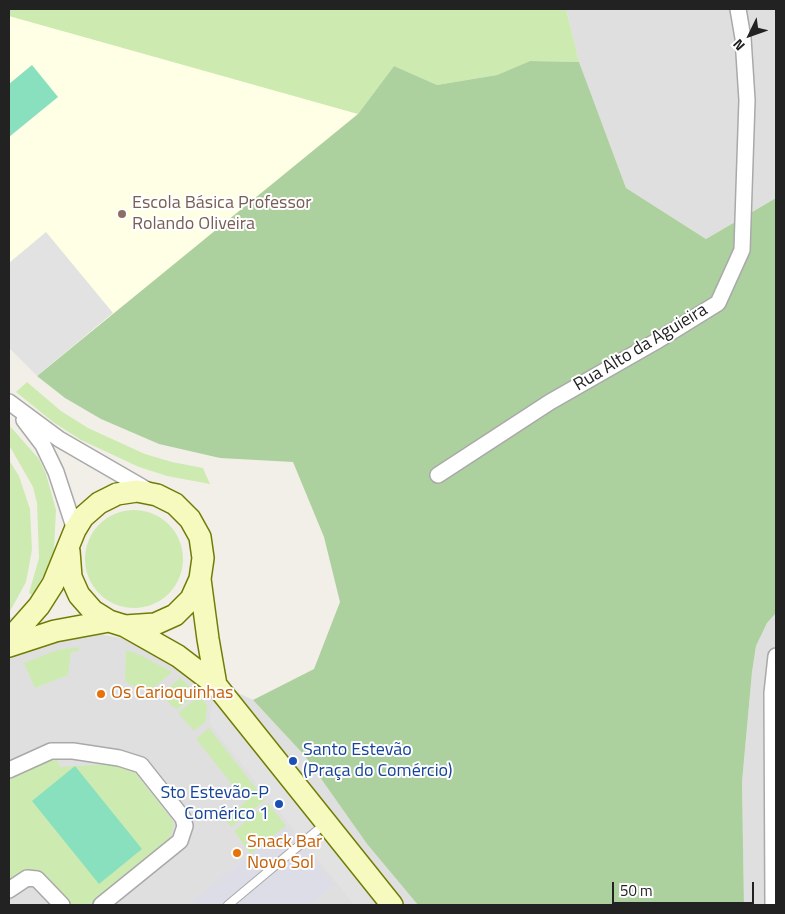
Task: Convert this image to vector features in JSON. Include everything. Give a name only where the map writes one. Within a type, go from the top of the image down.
[{"type":"street","name":"Rua Alto da Aguieira","points":[[438,475],[550,402],[655,342],[718,303],[742,250],[747,100],[743,38],[738,9]]},
{"type":"street","points":[[9,403],[58,439],[175,504],[190,519],[200,537],[204,558],[200,579],[191,599],[175,615],[155,624],[117,624],[55,631],[9,646]]},
{"type":"street","points":[[9,403],[43,445],[56,472],[72,538],[68,561],[71,577],[79,595],[93,612],[178,656],[216,685],[392,905]]},
{"type":"street","points":[[9,640],[39,606],[49,591],[83,517],[99,503],[117,494],[137,492],[157,495]]},
{"type":"street","points":[[200,579],[216,685]]},
{"type":"street","points":[[773,905],[772,693],[776,656]]},
{"type":"street","points":[[9,770],[51,751],[73,751],[119,758],[141,765],[183,818],[185,826],[180,841],[101,905]]},
{"type":"street","points":[[9,890],[27,878],[37,879],[62,905]]},
{"type":"lane","points":[[228,905],[326,823]]},
{"type":"shaded area","points":[[566,9],[776,9],[776,198],[706,239],[626,188],[579,63]]},
{"type":"shaded area","name":"Escola Básica Professor Rolando Oliveira","points":[[9,16],[358,114],[37,376],[9,348]]},
{"type":"shaded area","points":[[46,232],[113,313],[37,376],[9,348],[9,263]]},
{"type":"shaded area","points":[[776,613],[776,905],[744,905],[742,782],[752,672],[756,646],[767,623]]},
{"type":"shaded area","points":[[9,617],[121,638],[253,700],[305,756],[367,844],[418,905],[9,905]]},
{"type":"shaded area","points":[[213,701],[378,905],[354,905],[209,723]]},
{"type":"shaded area","points":[[286,826],[334,885],[310,905],[187,905]]},
{"type":"green space","points":[[9,9],[566,9],[579,62],[530,61],[497,75],[437,85],[394,66],[358,114],[9,16]]},
{"type":"green space","points":[[530,61],[579,62],[626,188],[706,239],[776,198],[776,613],[767,623],[756,646],[752,672],[742,782],[744,905],[418,905],[367,844],[305,756],[253,700],[314,669],[340,602],[324,537],[293,462],[220,458],[159,444],[101,419],[65,398],[37,376],[358,114],[394,66],[437,85],[497,75]]},
{"type":"green space","points":[[32,65],[58,97],[9,137],[9,84]]},
{"type":"green space","points":[[27,382],[61,411],[88,428],[145,454],[203,468],[210,484],[167,476],[139,467],[81,440],[53,422],[16,392]]},
{"type":"green space","points":[[9,425],[39,459],[46,474],[56,510],[54,550],[45,573],[32,595],[29,593],[39,558],[37,503],[33,487],[9,445]]},
{"type":"green space","points":[[9,460],[19,476],[30,509],[32,550],[26,582],[9,613]]},
{"type":"green space","points":[[134,510],[153,514],[169,524],[179,540],[183,559],[179,578],[169,594],[153,604],[134,608],[115,604],[99,594],[89,578],[85,559],[89,540],[99,524],[115,514]]},
{"type":"green space","points":[[79,647],[79,651],[71,652],[68,675],[35,688],[24,663],[57,650]]},
{"type":"green space","points":[[126,650],[140,655],[172,672],[151,690],[140,689],[129,684],[125,680]]},
{"type":"green space","points":[[180,678],[197,693],[177,709],[162,694]]},
{"type":"green space","points":[[199,696],[207,705],[206,721],[194,731],[178,713]]},
{"type":"green space","points":[[209,728],[265,800],[231,827],[225,819],[246,802],[196,739]]},
{"type":"green space","points":[[55,754],[60,767],[111,764],[133,770],[171,818],[174,825],[168,843],[89,905],[67,905],[23,872],[9,880],[9,775]]},
{"type":"green space","points":[[75,766],[142,849],[99,884],[32,801]]},
{"type":"green space","points":[[268,803],[286,826],[251,854],[234,831]]},
{"type":"place","name":"Escola Básica Professor Rolando Oliveira","points":[[122,214]]},
{"type":"place","name":"Os Carioquinhas","points":[[101,694]]},
{"type":"place","name":"Santo Estevão (Praça do Comércio)","points":[[293,761]]},
{"type":"place","name":"Sto Estevão-P Comérico 1","points":[[279,804]]},
{"type":"place","name":"Snack Bar Novo Sol","points":[[237,853]]}]
